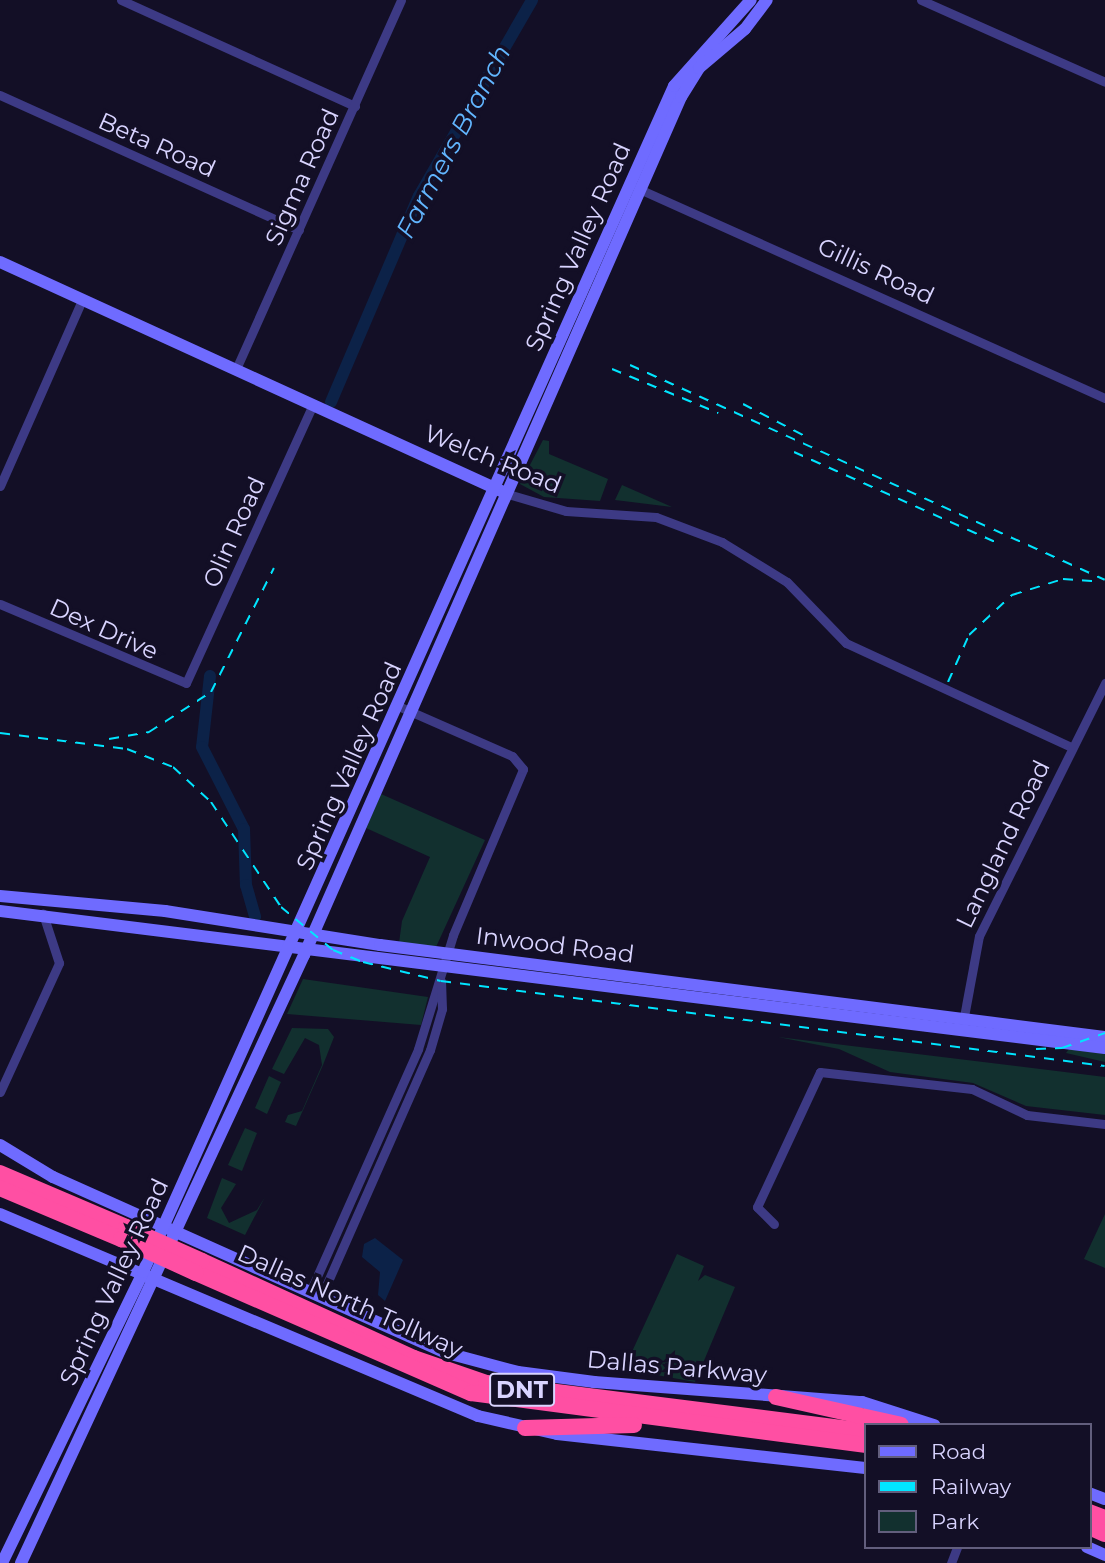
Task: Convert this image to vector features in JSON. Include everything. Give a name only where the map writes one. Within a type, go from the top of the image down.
[{"type":"highway","points":[[0,1163],[44,1199]]},
{"type":"highway","name":"Dallas North Tollway","points":[[0,1173],[44,1199],[124,1233],[201,1259],[414,1358],[486,1383],[864,1431]]},
{"type":"highway","name":"Dallas North Tollway","points":[[0,1188],[44,1199]]},
{"type":"highway","points":[[0,1196],[44,1199]]},
{"type":"highway","name":"Dallas North Tollway","points":[[201,1259],[471,1393],[864,1445]]},
{"type":"highway","points":[[776,1397],[892,1423]]},
{"type":"highway","points":[[525,1428],[688,1422]]},
{"type":"main road","name":"Spring Valley Road","points":[[21,1563],[64,1467],[116,1370],[310,941],[374,794],[404,708],[494,488],[629,184],[681,75],[751,0]]},
{"type":"main road","name":"Spring Valley Road","points":[[2,1563],[50,1461],[100,1367],[361,789],[404,708],[508,494],[693,76],[767,0]]},
{"type":"main road","name":"Welch Road","points":[[0,262],[508,494]]},
{"type":"main road","points":[[580,293],[593,299]]},
{"type":"main road","points":[[361,789],[374,794]]},
{"type":"main road","name":"Inwood Road","points":[[0,896],[165,911],[310,941],[815,1005],[1105,1048]]},
{"type":"main road","points":[[43,914],[44,898]]},
{"type":"main road","name":"Inwood Road","points":[[0,911],[161,929],[294,938]]},
{"type":"main road","points":[[161,929],[165,911]]},
{"type":"main road","points":[[270,992],[275,1015]]},
{"type":"main road","points":[[254,1060],[262,1027],[258,1018]]},
{"type":"main road","name":"Inwood Road","points":[[962,1025],[1105,1037]]},
{"type":"main road","name":"Dallas Parkway","points":[[0,1145],[122,1208],[177,1232],[201,1259],[315,1294],[447,1353],[518,1372],[776,1397],[862,1402],[928,1423]]},
{"type":"main road","points":[[102,1253],[126,1257],[139,1244],[140,1224],[122,1208]]},
{"type":"main road","points":[[0,1214],[102,1253],[452,1409],[525,1428],[864,1468]]},
{"type":"main road","points":[[190,1292],[178,1275],[179,1257],[189,1247],[201,1259]]},
{"type":"main road","points":[[100,1367],[116,1370]]},
{"type":"main road","points":[[50,1461],[64,1467]]},
{"type":"street","points":[[121,0],[355,106]]},
{"type":"street","name":"Sigma Road","points":[[236,369],[401,0]]},
{"type":"street","points":[[920,0],[1105,82]]},
{"type":"street","name":"Beta Road","points":[[0,95],[299,230]]},
{"type":"street","name":"Gillis Road","points":[[629,184],[1105,398]]},
{"type":"street","points":[[0,486],[82,300]]},
{"type":"street","name":"Olin Road","points":[[191,677],[313,404]]},
{"type":"street","name":"Welch Road","points":[[508,494],[566,511],[656,517],[722,542],[787,582],[846,643],[1072,747]]},
{"type":"street","name":"Dex Drive","points":[[0,604],[168,680],[181,684],[191,677]]},
{"type":"street","name":"Langland Road","points":[[962,1025],[979,936],[1105,682]]},
{"type":"street","points":[[315,1294],[430,1050],[442,1009],[441,981],[447,958],[523,764],[404,708]]},
{"type":"street","points":[[0,1092],[59,963],[43,914]]},
{"type":"street","points":[[774,1224],[757,1207],[820,1072],[972,1089],[1027,1115],[1105,1124]]},
{"type":"green space","points":[[543,440],[549,441],[549,454],[608,479],[600,501],[544,497],[520,484]]},
{"type":"green space","points":[[622,485],[672,507],[615,500]]},
{"type":"green space","points":[[381,794],[485,840],[436,947],[399,943],[402,921],[430,857],[366,828]]},
{"type":"green space","points":[[303,979],[428,997],[421,1025],[287,1014]]},
{"type":"green space","points":[[292,1028],[328,1029],[334,1037],[296,1126],[285,1122],[288,1115],[302,1111],[322,1065],[319,1045],[305,1038],[284,1074],[272,1069]]},
{"type":"green space","points":[[778,1037],[1105,1077],[1105,1115],[1026,1106],[973,1083],[890,1072],[839,1049]]},
{"type":"green space","points":[[1069,1049],[1105,1054],[1105,1062],[1066,1053]]},
{"type":"green space","points":[[269,1076],[281,1082],[267,1114],[255,1108]]},
{"type":"green space","points":[[245,1128],[257,1133],[242,1171],[228,1165]]},
{"type":"green space","points":[[222,1178],[236,1184],[221,1208],[229,1223],[257,1210],[265,1197],[245,1235],[207,1218]]},
{"type":"green space","points":[[1105,1214],[1105,1268],[1084,1259]]},
{"type":"green space","points":[[677,1254],[704,1266],[698,1281],[705,1275],[735,1287],[695,1382],[624,1369]]},
{"type":"water","points":[[375,1238],[403,1260],[385,1301],[378,1295],[380,1272],[362,1257],[364,1244]]},
{"type":"waterway","name":"Farmers Branch","points":[[331,402],[419,196],[532,0]]},
{"type":"waterway","name":"Farmers Branch","points":[[210,676],[202,747],[244,829],[246,885],[255,917]]},
{"type":"railway","points":[[630,365],[1105,580]]},
{"type":"railway","points":[[612,369],[718,413]]},
{"type":"railway","points":[[743,404],[807,437]]},
{"type":"railway","points":[[794,452],[1000,544]]},
{"type":"railway","points":[[109,739],[149,732],[211,692],[274,568]]},
{"type":"railway","points":[[948,682],[969,635],[1012,595],[1063,579],[1095,581]]},
{"type":"railway","points":[[0,733],[127,749],[173,767],[211,802],[281,907],[333,950],[363,962],[441,981],[1105,1066]]},
{"type":"railway","points":[[1036,1049],[1062,1048],[1105,1033]]}]
